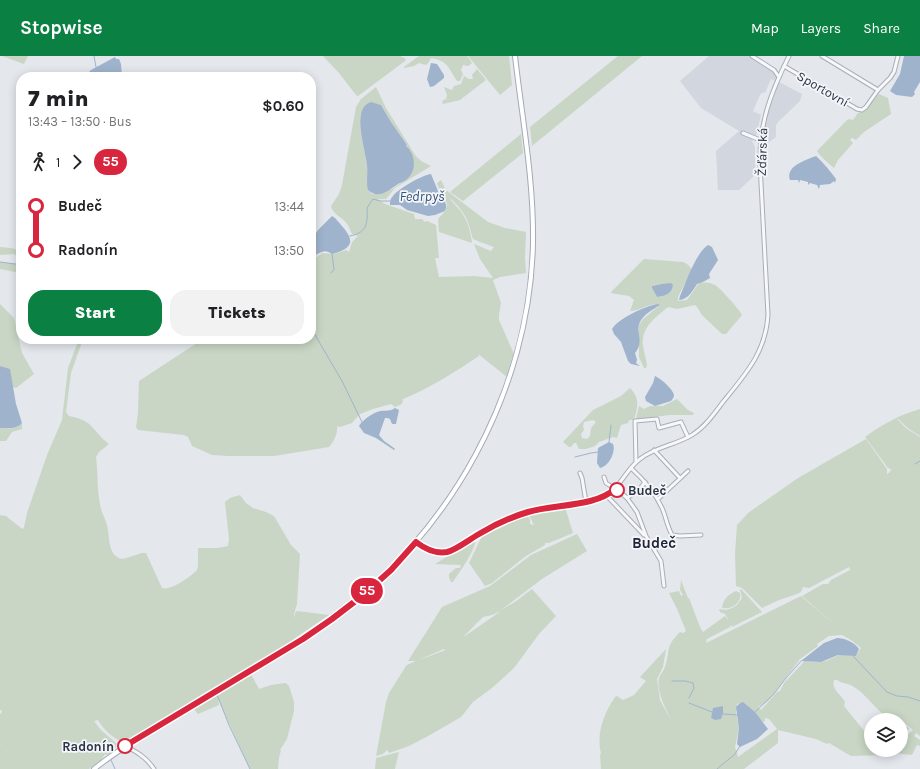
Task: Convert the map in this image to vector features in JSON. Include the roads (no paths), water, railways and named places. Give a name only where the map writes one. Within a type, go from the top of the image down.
[{"type":"main road","points":[[94,769],[125,746],[303,639],[332,619],[375,584],[416,542],[448,500],[478,450],[510,376],[522,333],[532,266],[533,224],[530,173],[515,56]]},
{"type":"street","points":[[752,56],[774,70],[779,77]]},
{"type":"street","name":"Žďárská","points":[[416,542],[426,549],[433,551],[450,551],[489,528],[521,514],[544,508],[586,502],[606,495],[615,489],[636,462],[645,455],[688,437],[703,427],[745,375],[758,355],[768,322],[769,311],[762,205],[760,140],[767,107],[789,56]]},
{"type":"street","points":[[822,56],[878,90],[892,76],[898,56]]},
{"type":"street","name":"Sportovní","points":[[784,66],[859,110],[866,107],[878,90]]},
{"type":"street","points":[[774,70],[782,70]]},
{"type":"street","points":[[744,133],[760,140]]},
{"type":"street","points":[[636,462],[635,421],[657,419],[659,428],[681,422],[688,437]]},
{"type":"street","points":[[654,450],[680,478]]},
{"type":"street","points":[[631,468],[645,482],[658,499],[666,516],[668,529],[672,535],[701,535]]},
{"type":"street","points":[[658,499],[688,471]]},
{"type":"street","points":[[580,473],[586,502]]},
{"type":"street","points":[[604,477],[606,483],[627,498],[637,512],[646,536],[661,561],[664,586]]},
{"type":"street","points":[[627,498],[639,490],[645,482]]},
{"type":"street","points":[[606,495],[646,536]]},
{"type":"street","points":[[125,746],[141,754],[154,769]]},
{"type":"water","points":[[904,56],[920,56],[920,82],[914,92],[915,94],[912,97],[896,95],[890,91],[900,74]]},
{"type":"water","points":[[115,57],[116,59],[119,59],[122,72],[89,72]]},
{"type":"water","points":[[431,63],[437,64],[444,75],[444,78],[434,86],[430,87],[427,79]]},
{"type":"water","points":[[371,102],[381,105],[407,145],[406,146],[409,149],[414,161],[412,174],[408,178],[380,194],[372,193],[368,190],[367,165],[360,121],[361,112],[365,106]]},
{"type":"water","points":[[816,156],[836,179],[835,183],[834,181],[830,184],[820,185],[819,189],[817,185],[810,183],[808,185],[808,182],[800,180],[799,183],[798,180],[790,180],[789,175],[793,167]]},
{"type":"water","name":"Fedrpyš","points":[[431,174],[438,191],[446,204],[445,211],[428,216],[407,210],[400,205],[390,205],[391,198],[405,186]]},
{"type":"water","points":[[332,216],[345,229],[350,239],[350,243],[341,251],[332,254],[324,251],[316,255],[316,233]]},
{"type":"water","points":[[708,245],[712,247],[718,260],[709,274],[710,278],[697,284],[688,297],[679,300],[695,261],[699,254]]},
{"type":"water","points":[[671,283],[673,285],[670,292],[657,297],[652,286]]},
{"type":"water","points":[[658,304],[660,305],[646,314],[639,325],[640,341],[638,349],[635,353],[637,360],[636,363],[640,366],[631,364],[628,361],[621,342],[614,334],[612,329],[620,321],[633,313],[646,307]]},
{"type":"water","points":[[0,366],[10,369],[16,404],[22,423],[14,428],[0,428]]},
{"type":"water","points":[[655,376],[666,384],[674,395],[671,401],[655,406],[646,401],[645,397],[653,383]]},
{"type":"water","points":[[395,408],[399,410],[396,424],[392,424],[390,419],[385,418],[379,435],[384,441],[395,449],[394,450],[376,438],[364,433],[359,426],[365,419],[374,413],[388,411]]},
{"type":"water","points":[[609,442],[613,444],[614,447],[613,455],[606,465],[600,468],[597,463],[598,448]]},
{"type":"water","points":[[837,638],[855,644],[859,649],[856,656],[838,655],[821,662],[801,661],[824,643]]},
{"type":"water","points":[[743,702],[755,712],[768,729],[757,739],[740,747],[737,744],[739,728],[736,707]]},
{"type":"water","points":[[723,706],[721,719],[715,720],[711,718],[713,708]]},
{"type":"waterway","points":[[94,56],[96,67]]},
{"type":"waterway","points":[[350,236],[356,235],[363,230],[367,223],[367,208],[373,199],[380,201],[391,201]]},
{"type":"waterway","points":[[331,273],[334,270],[332,253]]},
{"type":"waterway","points":[[0,262],[16,264]]},
{"type":"waterway","points":[[316,337],[342,381],[362,422]]},
{"type":"waterway","points":[[609,442],[611,425]]},
{"type":"waterway","points":[[575,457],[599,452]]},
{"type":"waterway","points":[[915,464],[920,461]]},
{"type":"waterway","points":[[853,656],[887,692],[897,696],[908,697],[920,701]]},
{"type":"waterway","points":[[754,713],[773,695],[801,661]]},
{"type":"waterway","points":[[672,681],[685,681],[693,683],[694,688],[689,698]]},
{"type":"waterway","points":[[216,692],[229,725],[250,769]]},
{"type":"waterway","points":[[689,703],[712,712]]},
{"type":"waterway","points":[[723,714],[738,715]]},
{"type":"waterway","points":[[717,769],[735,754],[740,746]]},
{"type":"waterway","points":[[111,760],[115,769]]},
{"type":"place","name":"Budeč","points":[[617,490]]},
{"type":"place","name":"Radonín","points":[[125,746]]},
{"type":"district","name":"Budeč","points":[[654,543]]}]
